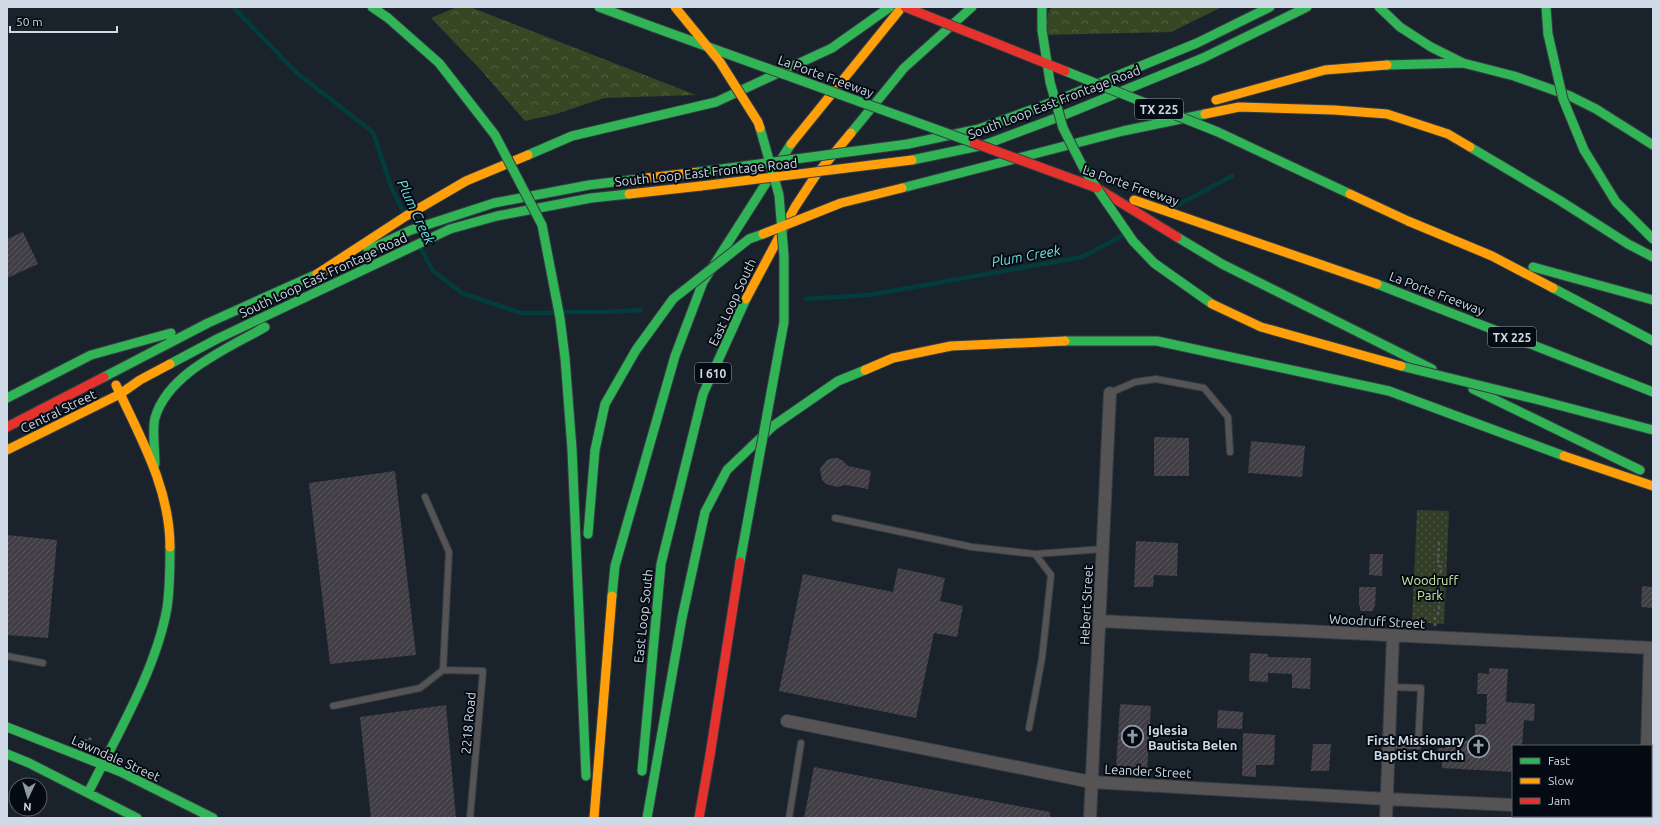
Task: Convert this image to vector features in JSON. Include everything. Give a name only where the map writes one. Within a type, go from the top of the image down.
[{"type":"main road","points":[[372,7],[388,18],[439,63],[495,135],[542,225],[556,292],[565,358],[572,449],[588,818]]},
{"type":"main road","name":"La Porte Freeway","points":[[599,7],[1097,188],[1372,282],[1653,392]]},
{"type":"main road","points":[[675,7],[720,62],[758,122],[779,195],[784,256],[784,322],[744,536],[699,818]]},
{"type":"main road","points":[[317,274],[379,234],[466,182],[572,136],[716,102],[832,48],[890,7]]},
{"type":"main road","points":[[594,818],[615,566],[675,356],[698,293],[703,282],[796,137],[904,7]]},
{"type":"main road","name":"TX 225","points":[[904,7],[1218,132],[1408,221],[1492,256],[1653,340]]},
{"type":"main road","name":"East Loop South","points":[[642,778],[662,564],[703,394],[743,306],[770,253],[795,207],[816,175],[904,68],[972,7]]},
{"type":"main road","points":[[1042,7],[1042,30],[1050,82],[1063,128],[1085,171],[1133,241],[1154,263],[1214,305],[1261,327],[1360,356],[1653,430]]},
{"type":"main road","name":"South Loop East Frontage Road","points":[[110,373],[208,323],[411,230],[494,203],[589,185],[812,158],[908,144],[979,129],[1051,102],[1197,43],[1270,7]]},
{"type":"main road","name":"South Loop East Frontage Road","points":[[120,394],[140,380],[217,339],[450,229],[497,216],[591,198],[912,160],[984,145],[1064,115],[1204,58],[1307,7]]},
{"type":"main road","points":[[1379,7],[1400,28],[1431,47],[1462,63],[1514,76],[1570,96],[1596,108],[1653,145]]},
{"type":"main road","points":[[1386,7],[1400,28]]},
{"type":"main road","points":[[1546,7],[1548,34],[1563,99],[1584,150],[1616,202],[1653,239]]},
{"type":"main road","points":[[1123,131],[1225,96],[1325,70],[1377,65],[1462,63]]},
{"type":"main road","points":[[587,543],[595,450],[605,404],[636,350],[673,299],[749,239],[841,203],[1123,131],[1239,107],[1334,110],[1387,114],[1448,134],[1559,200],[1628,244],[1653,257]]},
{"type":"main road","points":[[1097,188],[1222,264],[1648,473]]},
{"type":"main road","points":[[1492,256],[1653,300]]},
{"type":"main road","points":[[155,468],[155,419],[166,395],[189,371],[274,322],[307,296]]},
{"type":"main road","points":[[7,398],[91,355],[208,323]]},
{"type":"main road","points":[[647,818],[682,618],[706,512],[727,470],[773,426],[838,381],[894,358],[951,346],[1051,341],[1157,341],[1389,391],[1577,461],[1653,486]]},
{"type":"main road","points":[[88,793],[145,678],[159,639],[167,608],[170,572],[170,538],[166,505],[155,468],[110,373]]},
{"type":"main road","name":"Central Street","points":[[7,427],[110,373]]},
{"type":"main road","name":"Central Street","points":[[7,450],[120,394]]},
{"type":"main road","points":[[580,640],[586,558]]},
{"type":"main road","name":"Lawndale Street","points":[[7,727],[103,764],[213,818]]},
{"type":"main road","points":[[7,754],[29,763],[137,818]]},
{"type":"street","name":"Hebert Street","points":[[1090,818],[1110,393]]},
{"type":"street","name":"Woodruff Street","points":[[1099,621],[1652,648]]},
{"type":"street","points":[[1386,818],[1393,636]]},
{"type":"street","points":[[1647,745],[1652,648]]},
{"type":"street","name":"Leander Street","points":[[787,721],[1091,782],[1512,805]]},
{"type":"lane","points":[[1110,393],[1135,382],[1156,379],[1204,388],[1228,417],[1230,452]]},
{"type":"lane","points":[[333,706],[420,688],[443,670],[449,552],[425,497]]},
{"type":"lane","points":[[835,518],[972,548],[1035,554],[1103,549]]},
{"type":"lane","points":[[1029,728],[1042,658],[1051,575],[1035,554]]},
{"type":"lane","points":[[7,656],[43,662]]},
{"type":"lane","name":"2218 Road","points":[[443,670],[483,670],[470,818]]},
{"type":"lane","points":[[1389,745],[1418,746],[1421,688],[1391,687]]},
{"type":"lane","points":[[789,818],[801,742]]},
{"type":"path","points":[[1434,638],[1435,618],[1439,612],[1441,567],[1438,565],[1439,542]]},
{"type":"path","points":[[85,742],[87,738],[94,740]]},
{"type":"green space","points":[[457,7],[470,7],[696,95],[604,98],[556,114],[525,121],[479,68],[431,18]]},
{"type":"green space","points":[[1053,7],[1222,7],[1171,32],[1043,35],[1049,10]]},
{"type":"green space","name":"Woodruff Park","points":[[1417,510],[1449,511],[1444,624],[1412,622]]},
{"type":"building","points":[[23,232],[38,264],[7,278],[7,239]]},
{"type":"building","points":[[1154,437],[1189,438],[1189,476],[1154,476]]},
{"type":"building","points":[[1251,441],[1305,446],[1302,477],[1248,473]]},
{"type":"building","points":[[838,458],[848,466],[871,471],[868,489],[845,485],[837,487],[826,484],[822,480],[820,469],[827,460]]},
{"type":"building","points":[[395,471],[416,655],[330,664],[309,483]]},
{"type":"building","points":[[7,535],[57,540],[48,638],[7,635]]},
{"type":"building","points":[[1136,541],[1178,543],[1177,576],[1154,575],[1153,587],[1134,587]]},
{"type":"building","points":[[1370,554],[1383,554],[1382,576],[1369,575]]},
{"type":"building","points":[[898,568],[945,578],[940,601],[963,606],[957,637],[934,633],[916,718],[779,691],[803,574],[893,592]]},
{"type":"building","points":[[1642,586],[1653,587],[1653,608],[1641,607]]},
{"type":"building","points":[[1359,587],[1376,587],[1375,606],[1373,611],[1360,611]]},
{"type":"building","points":[[1250,653],[1268,654],[1268,657],[1311,658],[1310,689],[1292,688],[1292,674],[1268,673],[1268,682],[1249,681]]},
{"type":"building","name":"First Missionary Baptist Church","points":[[1489,668],[1508,669],[1506,702],[1535,704],[1534,721],[1524,720],[1522,745],[1512,745],[1512,772],[1442,768],[1442,759],[1437,759],[1438,748],[1445,748],[1445,739],[1475,741],[1475,724],[1486,724],[1487,694],[1477,694],[1478,673],[1489,674]]},
{"type":"building","name":"Iglesia Bautista Belen","points":[[1120,704],[1151,706],[1147,771],[1116,769]]},
{"type":"building","points":[[446,705],[456,818],[371,818],[360,717]]},
{"type":"building","points":[[1218,710],[1243,712],[1242,729],[1217,728]]},
{"type":"building","points":[[1243,733],[1275,735],[1274,765],[1256,765],[1256,777],[1242,776]]},
{"type":"building","points":[[1313,744],[1331,744],[1329,771],[1311,771]]},
{"type":"building","points":[[814,767],[1050,812],[1050,818],[804,818]]},
{"type":"waterway","name":"Plum Creek","points":[[233,7],[298,74],[373,132],[392,189],[403,211]]},
{"type":"waterway","name":"Plum Creek","points":[[1176,206],[1232,176]]},
{"type":"waterway","name":"Plum Creek","points":[[806,299],[869,295],[1082,257],[1122,236]]},
{"type":"waterway","name":"Plum Creek","points":[[420,247],[433,271],[462,293],[521,313],[553,313]]},
{"type":"waterway","name":"Plum Creek","points":[[565,312],[641,310]]},
{"type":"traffic: fast","points":[[372,7],[388,18]]},
{"type":"traffic: fast","points":[[599,7],[653,27]]},
{"type":"traffic: fast","points":[[528,155],[572,136],[716,102],[832,48],[890,7]]},
{"type":"traffic: fast","points":[[851,133],[904,68],[972,7]]},
{"type":"traffic: fast","points":[[1042,7],[1042,30],[1050,82],[1063,128],[1085,171],[1133,241],[1154,263],[1212,304]]},
{"type":"traffic: fast","points":[[908,144],[979,129],[1058,100],[1197,43],[1270,7]]},
{"type":"traffic: fast","points":[[912,160],[984,145],[1064,115],[1203,58],[1307,7]]},
{"type":"traffic: fast","points":[[1379,7],[1400,27],[1431,47],[1463,63],[1514,76],[1570,96],[1596,109],[1653,145]]},
{"type":"traffic: fast","points":[[1546,7],[1548,34]]},
{"type":"traffic: fast","points":[[388,18],[439,63],[495,135],[542,225],[560,318],[565,358],[572,449]]},
{"type":"traffic: fast","points":[[653,27],[974,143]]},
{"type":"traffic: fast","points":[[1548,34],[1563,99],[1584,150]]},
{"type":"traffic: fast","points":[[1387,65],[1463,63]]},
{"type":"traffic: fast","points":[[1065,71],[1218,132],[1350,194]]},
{"type":"traffic: fast","points":[[902,188],[1123,131],[1205,114]]},
{"type":"traffic: fast","points":[[740,562],[784,322],[784,256],[779,195],[760,128]]},
{"type":"traffic: fast","points":[[612,596],[615,566],[675,356],[703,282],[791,144]]},
{"type":"traffic: fast","points":[[699,172],[908,144]]},
{"type":"traffic: fast","points":[[1470,147],[1559,200],[1628,244],[1653,257]]},
{"type":"traffic: fast","points":[[1584,150],[1616,202],[1653,239]]},
{"type":"traffic: fast","points":[[368,250],[411,230],[494,203],[589,185],[647,178]]},
{"type":"traffic: fast","points":[[170,364],[217,339],[450,229],[497,216],[591,198],[629,194]]},
{"type":"traffic: fast","points":[[595,450],[605,404],[636,350],[673,299],[749,239],[763,234]]},
{"type":"traffic: fast","points":[[1177,237],[1222,264],[1432,369]]},
{"type":"traffic: fast","points":[[1533,267],[1653,300]]},
{"type":"traffic: fast","points":[[104,377],[208,323],[328,269]]},
{"type":"traffic: fast","points":[[1377,284],[1653,392]]},
{"type":"traffic: fast","points":[[1553,288],[1653,341]]},
{"type":"traffic: fast","points":[[642,771],[661,564],[703,394],[746,299]]},
{"type":"traffic: fast","points":[[155,464],[154,422],[162,402],[172,388],[185,375],[201,364],[265,327]]},
{"type":"traffic: fast","points":[[7,398],[91,355],[171,333]]},
{"type":"traffic: fast","points":[[1065,341],[1157,341],[1389,391],[1564,456]]},
{"type":"traffic: fast","points":[[1401,366],[1653,430]]},
{"type":"traffic: fast","points":[[647,818],[682,618],[705,512],[727,470],[773,426],[838,381],[865,370]]},
{"type":"traffic: fast","points":[[1473,389],[1640,470]]},
{"type":"traffic: fast","points":[[572,449],[586,776]]},
{"type":"traffic: fast","points":[[588,534],[595,450]]},
{"type":"traffic: fast","points":[[88,793],[134,703],[154,655],[162,631],[167,608],[170,547]]},
{"type":"traffic: fast","points":[[7,727],[121,772],[213,818]]},
{"type":"traffic: fast","points":[[7,754],[29,763],[137,818]]},
{"type":"traffic: slow","points":[[675,7],[720,62],[758,122],[760,128]]},
{"type":"traffic: slow","points":[[791,144],[902,7]]},
{"type":"traffic: slow","points":[[1216,100],[1325,70],[1387,65]]},
{"type":"traffic: slow","points":[[1205,114],[1239,107],[1334,110],[1387,114],[1448,134],[1470,147]]},
{"type":"traffic: slow","points":[[746,299],[795,207],[816,175],[851,133]]},
{"type":"traffic: slow","points":[[317,274],[406,216],[466,181],[528,155]]},
{"type":"traffic: slow","points":[[701,186],[912,160]]},
{"type":"traffic: slow","points":[[647,178],[699,172]]},
{"type":"traffic: slow","points":[[629,194],[701,186]]},
{"type":"traffic: slow","points":[[763,234],[841,203],[902,188]]},
{"type":"traffic: slow","points":[[1350,194],[1408,221]]},
{"type":"traffic: slow","points":[[1134,200],[1377,284]]},
{"type":"traffic: slow","points":[[1408,221],[1492,256],[1553,288]]},
{"type":"traffic: slow","points":[[1212,304],[1261,327],[1401,366]]},
{"type":"traffic: slow","points":[[865,370],[893,358],[951,346],[1065,341]]},
{"type":"traffic: slow","points":[[7,450],[120,394],[140,380],[170,364]]},
{"type":"traffic: slow","points":[[116,385],[152,463],[165,504],[169,525],[170,547]]},
{"type":"traffic: slow","points":[[1564,456],[1653,486]]},
{"type":"traffic: slow","points":[[594,818],[612,596]]},
{"type":"traffic: jam","points":[[905,7],[1065,71]]},
{"type":"traffic: jam","points":[[974,143],[1097,188]]},
{"type":"traffic: jam","points":[[1097,188],[1177,237]]},
{"type":"traffic: jam","points":[[7,427],[104,377]]},
{"type":"traffic: jam","points":[[710,755],[740,562]]},
{"type":"traffic: jam","points":[[699,818],[710,755]]},
{"type":"place","name":"Iglesia Bautista Belen","points":[[1133,737]]},
{"type":"place","name":"First Missionary Baptist Church","points":[[1479,747]]}]
